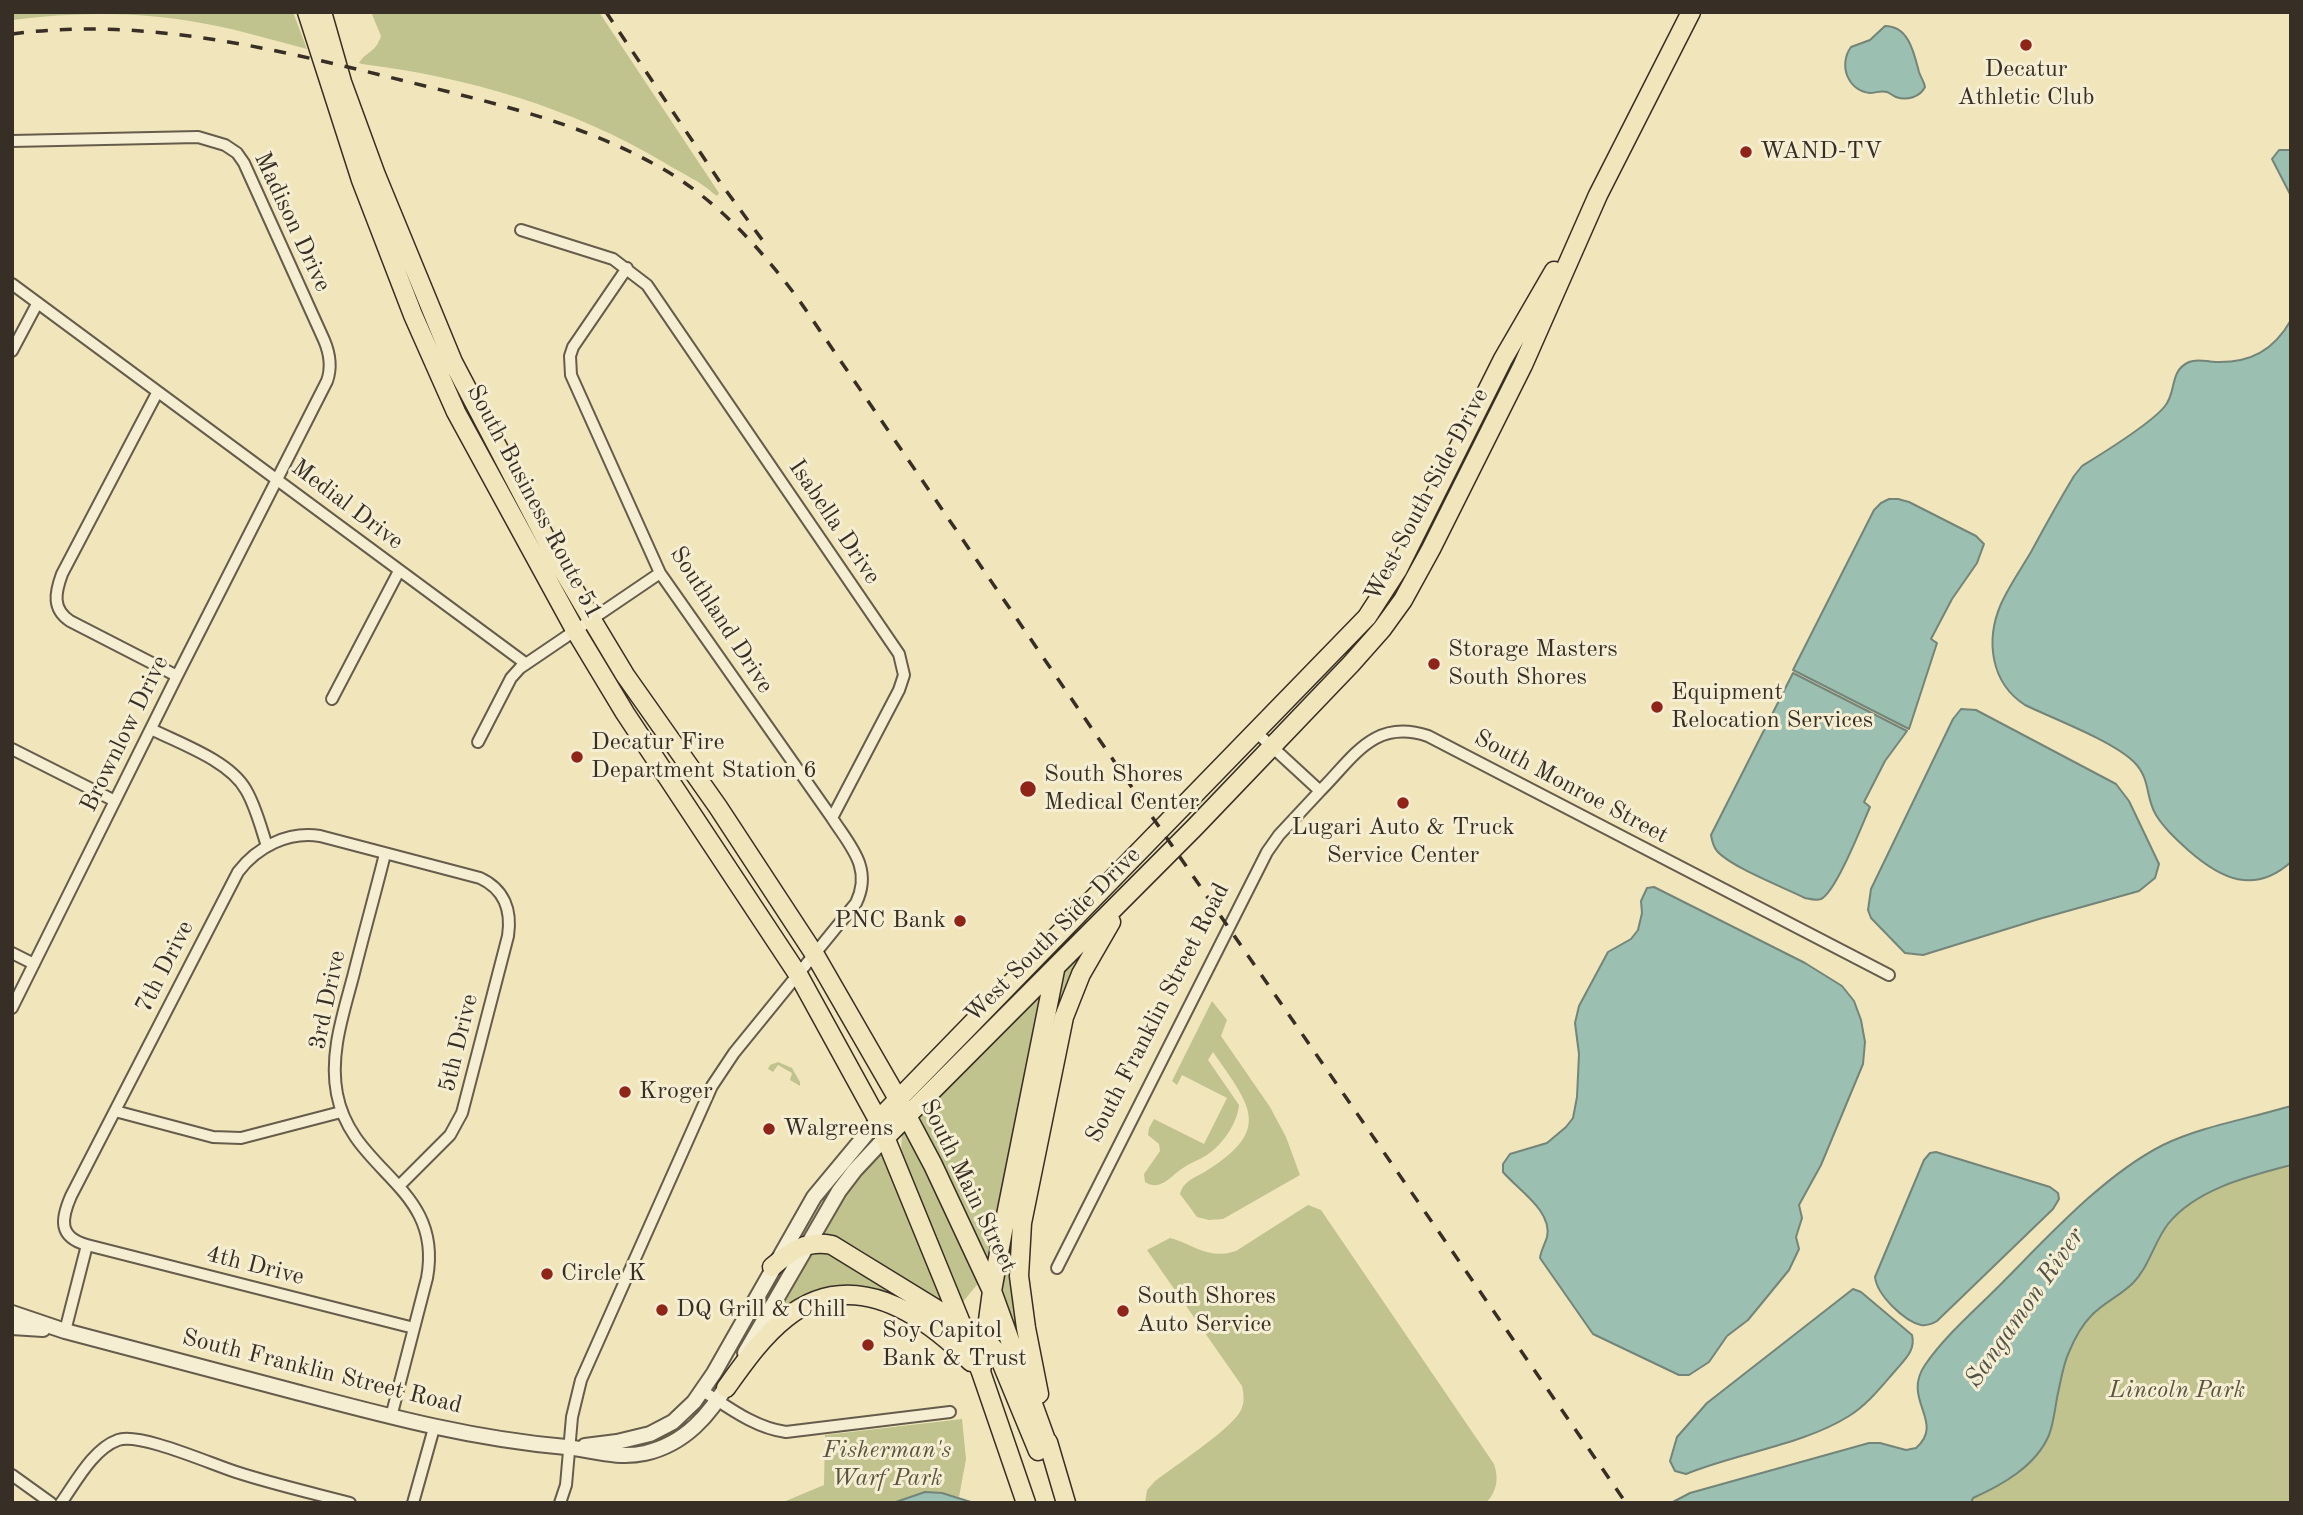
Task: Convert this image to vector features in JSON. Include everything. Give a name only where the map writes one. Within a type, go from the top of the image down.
[{"type":"main road","name":"South Business Route 51","points":[[307,12],[361,180],[422,337],[491,481],[625,713],[799,976]]},
{"type":"main road","name":"South Business Route 51","points":[[322,12],[342,82],[376,175],[447,350],[558,562],[625,675],[718,807],[815,955]]},
{"type":"main road","name":"West South Side Drive","points":[[885,1138],[1272,747],[1351,664],[1403,600],[1523,365],[1598,195],[1691,12]]},
{"type":"main road","name":"West South Side Drive","points":[[898,1099],[1356,630],[1384,592],[1413,540],[1503,359],[1598,195]]},
{"type":"main road","points":[[1066,1503],[1050,1451],[1026,1328],[1019,1276],[1023,1223],[1060,1030],[1068,1004],[1090,956],[1110,925],[1162,860]]},
{"type":"main road","points":[[981,1372],[992,1292],[1056,968],[1065,940],[1080,912]]},
{"type":"main road","name":"South Main Street","points":[[815,955],[933,1165],[992,1292],[1050,1451]]},
{"type":"main road","points":[[799,976],[878,1120],[981,1372],[1026,1503]]},
{"type":"main road","name":"South Franklin Street Road","points":[[878,1120],[898,1099]]},
{"type":"main road","points":[[772,1268],[788,1254],[806,1244],[824,1243],[842,1249],[985,1339],[997,1352],[1059,1503]]},
{"type":"main road","points":[[722,1394],[761,1343],[786,1318],[810,1303],[844,1294],[874,1297],[903,1310],[942,1335],[981,1372]]},
{"type":"street","name":"Madison Drive","points":[[12,141],[198,136],[219,141],[237,153],[250,174],[329,355],[327,381],[277,480]]},
{"type":"street","name":"Isabella Drive","points":[[521,230],[613,258],[653,293],[902,662],[904,675],[899,690],[832,818]]},
{"type":"street","name":"Southland Drive","points":[[560,1503],[566,1486],[574,1406],[584,1372],[705,1099],[734,1053],[856,903],[863,887],[863,872],[858,858],[660,573],[575,387],[569,365],[579,335],[627,268]]},
{"type":"street","name":"Medial Drive","points":[[12,284],[525,663]]},
{"type":"street","points":[[12,352],[37,304]]},
{"type":"street","points":[[157,393],[62,574],[56,600],[60,612],[71,621],[177,676]]},
{"type":"street","name":"Brownlow Drive","points":[[12,1008],[277,480]]},
{"type":"street","points":[[332,699],[399,571]]},
{"type":"street","points":[[478,742],[511,678],[525,663],[660,573]]},
{"type":"street","points":[[151,729],[224,766],[234,775],[249,795],[267,846]]},
{"type":"street","name":"South Monroe Street","points":[[1320,791],[1379,735],[1402,730],[1422,734],[1888,975]]},
{"type":"street","points":[[1256,732],[1320,791]]},
{"type":"street","points":[[12,749],[115,801]]},
{"type":"street","name":"South Franklin Street Road","points":[[1057,1268],[1267,852],[1320,791]]},
{"type":"street","name":"7th Drive","points":[[87,1245],[70,1237],[66,1232],[63,1220],[71,1196],[238,872],[249,858],[267,846],[296,836],[312,835],[480,878],[498,890]]},
{"type":"street","name":"3rd Drive","points":[[385,854],[336,1048],[335,1080],[341,1112],[356,1140],[416,1206],[429,1257],[427,1278],[391,1417]]},
{"type":"street","name":"5th Drive","points":[[399,1186],[444,1142],[462,1113],[508,936],[508,910],[498,890]]},
{"type":"street","points":[[12,953],[34,964]]},
{"type":"street","points":[[115,1111],[213,1137],[232,1138],[259,1135],[341,1112]]},
{"type":"street","name":"South Franklin Street Road","points":[[569,1448],[650,1434],[684,1413],[703,1391],[814,1197],[878,1120]]},
{"type":"street","name":"South Franklin Street Road","points":[[12,1313],[65,1331],[434,1428],[618,1457],[660,1449],[686,1435],[708,1414],[839,1191],[885,1138]]},
{"type":"street","points":[[65,1331],[87,1245]]},
{"type":"street","name":"4th Drive","points":[[87,1245],[414,1328]]},
{"type":"street","name":"South Franklin Street Road","points":[[12,1327],[65,1331]]},
{"type":"street","points":[[703,1391],[722,1394],[754,1422],[786,1432],[950,1412]]},
{"type":"street","points":[[413,1503],[434,1428]]},
{"type":"street","points":[[61,1503],[100,1451],[113,1442],[129,1438],[236,1472],[350,1503]]},
{"type":"street","points":[[12,1475],[51,1503]]},
{"type":"green space","points":[[12,12],[293,12],[307,49],[228,28],[178,19],[107,14],[12,20]]},
{"type":"green space","points":[[371,12],[599,12],[719,193],[717,196],[697,181],[630,143],[557,111],[441,77],[359,63],[376,46],[381,36]]},
{"type":"green space","points":[[1104,924],[1080,966],[1021,1216],[1024,1343],[1017,1339],[999,1291],[1060,971]]},
{"type":"green space","points":[[1051,952],[1049,966],[932,1084],[927,1082]]},
{"type":"green space","points":[[1046,982],[990,1269],[918,1114]]},
{"type":"green space","points":[[1212,1001],[1227,1020],[1221,1036],[1270,1107],[1286,1137],[1300,1175],[1223,1219],[1209,1220],[1197,1217],[1180,1194],[1181,1190],[1189,1181],[1225,1158],[1240,1144],[1247,1131],[1249,1117],[1238,1088],[1213,1052],[1208,1060],[1239,1105],[1232,1126],[1213,1150],[1165,1182],[1151,1185],[1145,1182],[1144,1174],[1160,1151],[1159,1144],[1148,1135],[1154,1119],[1204,1144],[1227,1098],[1182,1075],[1177,1085],[1172,1081]]},
{"type":"green space","points":[[778,1062],[792,1068],[800,1086],[790,1080],[792,1073],[778,1065],[773,1072],[768,1069],[770,1065]]},
{"type":"green space","points":[[902,1132],[911,1136],[980,1281],[962,1303],[907,1172],[901,1152]]},
{"type":"green space","points":[[881,1150],[942,1301],[845,1241],[818,1233],[841,1197]]},
{"type":"green space","name":"Lincoln Park","points":[[2291,1165],[2291,1503],[1971,1503],[1973,1498],[2017,1473],[2043,1446],[2052,1425],[2065,1362],[2078,1333],[2096,1311],[2136,1279],[2168,1224],[2180,1212],[2208,1193],[2241,1179]]},
{"type":"green space","points":[[1308,1205],[1321,1210],[1494,1464],[1496,1485],[1486,1503],[1145,1503],[1147,1490],[1155,1481],[1234,1420],[1243,1406],[1244,1399],[1242,1386],[1147,1250],[1170,1238],[1209,1253],[1236,1251]]},
{"type":"green space","points":[[808,1252],[832,1252],[897,1295],[865,1287],[835,1288],[806,1298],[777,1314],[776,1311]]},
{"type":"green space","name":"Fisherman's Warf Park","points":[[962,1419],[966,1459],[959,1497],[925,1495],[893,1503],[781,1503],[824,1485],[825,1435]]},
{"type":"water","points":[[1885,26],[1900,31],[1912,49],[1925,87],[1913,97],[1904,99],[1885,91],[1862,91],[1856,88],[1847,76],[1845,61],[1851,47],[1870,40]]},
{"type":"water","points":[[2279,150],[2291,150],[2291,196],[2272,159]]},
{"type":"water","points":[[2291,320],[2291,862],[2264,878],[2238,879],[2213,869],[2175,838],[2156,815],[2146,781],[2134,762],[2098,738],[2025,705],[2014,696],[1998,673],[1994,660],[1993,632],[2001,604],[2082,466],[2126,438],[2158,413],[2169,400],[2178,371],[2183,366],[2196,360],[2229,362],[2251,357],[2269,347]]},
{"type":"water","points":[[1889,499],[1909,502],[1976,536],[1984,544],[1977,563],[1952,599],[1931,639],[1937,643],[1909,729],[1793,670],[1874,510]]},
{"type":"water","points":[[1793,673],[1907,731],[1885,761],[1864,802],[1870,807],[1841,872],[1827,894],[1817,900],[1805,898],[1734,864],[1717,851],[1711,835]]},
{"type":"water","points":[[1961,709],[1976,710],[2116,784],[2129,801],[2159,864],[2155,878],[2139,891],[1923,955],[1905,953],[1871,918],[1868,910],[1871,889],[1953,719]]},
{"type":"water","points":[[1654,887],[1805,963],[1842,986],[1854,1001],[1865,1042],[1863,1064],[1821,1165],[1799,1205],[1802,1218],[1796,1237],[1799,1249],[1789,1270],[1748,1320],[1727,1336],[1709,1362],[1689,1375],[1679,1375],[1593,1334],[1540,1258],[1547,1237],[1545,1218],[1503,1172],[1503,1164],[1510,1154],[1547,1143],[1573,1118],[1579,1054],[1575,1023],[1579,1006],[1608,952],[1631,939],[1638,930],[1642,913],[1641,901],[1647,888]]},
{"type":"water","name":"Sangamon River","points":[[2291,1106],[2291,1165],[2241,1179],[2208,1193],[2180,1212],[2168,1224],[2139,1277],[2096,1311],[2081,1329],[2065,1362],[2049,1435],[2036,1456],[2006,1481],[1973,1498],[1971,1503],[1671,1503],[1690,1493],[1869,1443],[1906,1450],[1916,1448],[1927,1429],[1918,1389],[1919,1378],[1925,1365],[1960,1324],[2076,1210],[2118,1174],[2163,1145],[2209,1128]]},
{"type":"water","points":[[1936,1152],[2050,1187],[2058,1193],[2059,1199],[2053,1209],[1937,1321],[1923,1325],[1914,1323],[1892,1306],[1881,1292],[1875,1277],[1924,1160],[1930,1153]]},
{"type":"water","points":[[1853,1289],[1861,1292],[1912,1335],[1912,1346],[1908,1355],[1874,1395],[1849,1416],[1791,1442],[1686,1474],[1675,1471],[1670,1461],[1677,1437],[1707,1403]]},
{"type":"water","points":[[925,1492],[942,1493],[974,1503],[893,1503]]},
{"type":"railway","points":[[606,12],[722,185],[766,245]]},
{"type":"railway","points":[[12,34],[112,29],[212,39],[311,58],[442,90],[539,116],[602,139],[663,169],[720,211],[754,245],[799,300],[1626,1503]]},
{"type":"place","name":"Decatur Athletic Club","points":[[2026,45]]},
{"type":"place","name":"WAND-TV","points":[[1746,152]]},
{"type":"place","name":"Storage Masters South Shores","points":[[1434,664]]},
{"type":"place","name":"Equipment Relocation Services","points":[[1657,707]]},
{"type":"place","name":"Decatur Fire Department Station 6","points":[[577,757]]},
{"type":"place","name":"South Shores Medical Center","points":[[1028,789]]},
{"type":"place","name":"Lugari Auto & Truck Service Center","points":[[1403,803]]},
{"type":"place","name":"PNC Bank","points":[[960,921]]},
{"type":"place","name":"Kroger","points":[[625,1092]]},
{"type":"place","name":"Walgreens","points":[[769,1129]]},
{"type":"place","name":"Circle K","points":[[547,1274]]},
{"type":"place","name":"DQ Grill & Chill","points":[[662,1310]]},
{"type":"place","name":"South Shores Auto Service","points":[[1123,1311]]},
{"type":"place","name":"Soy Capitol Bank & Trust","points":[[868,1345]]}]
